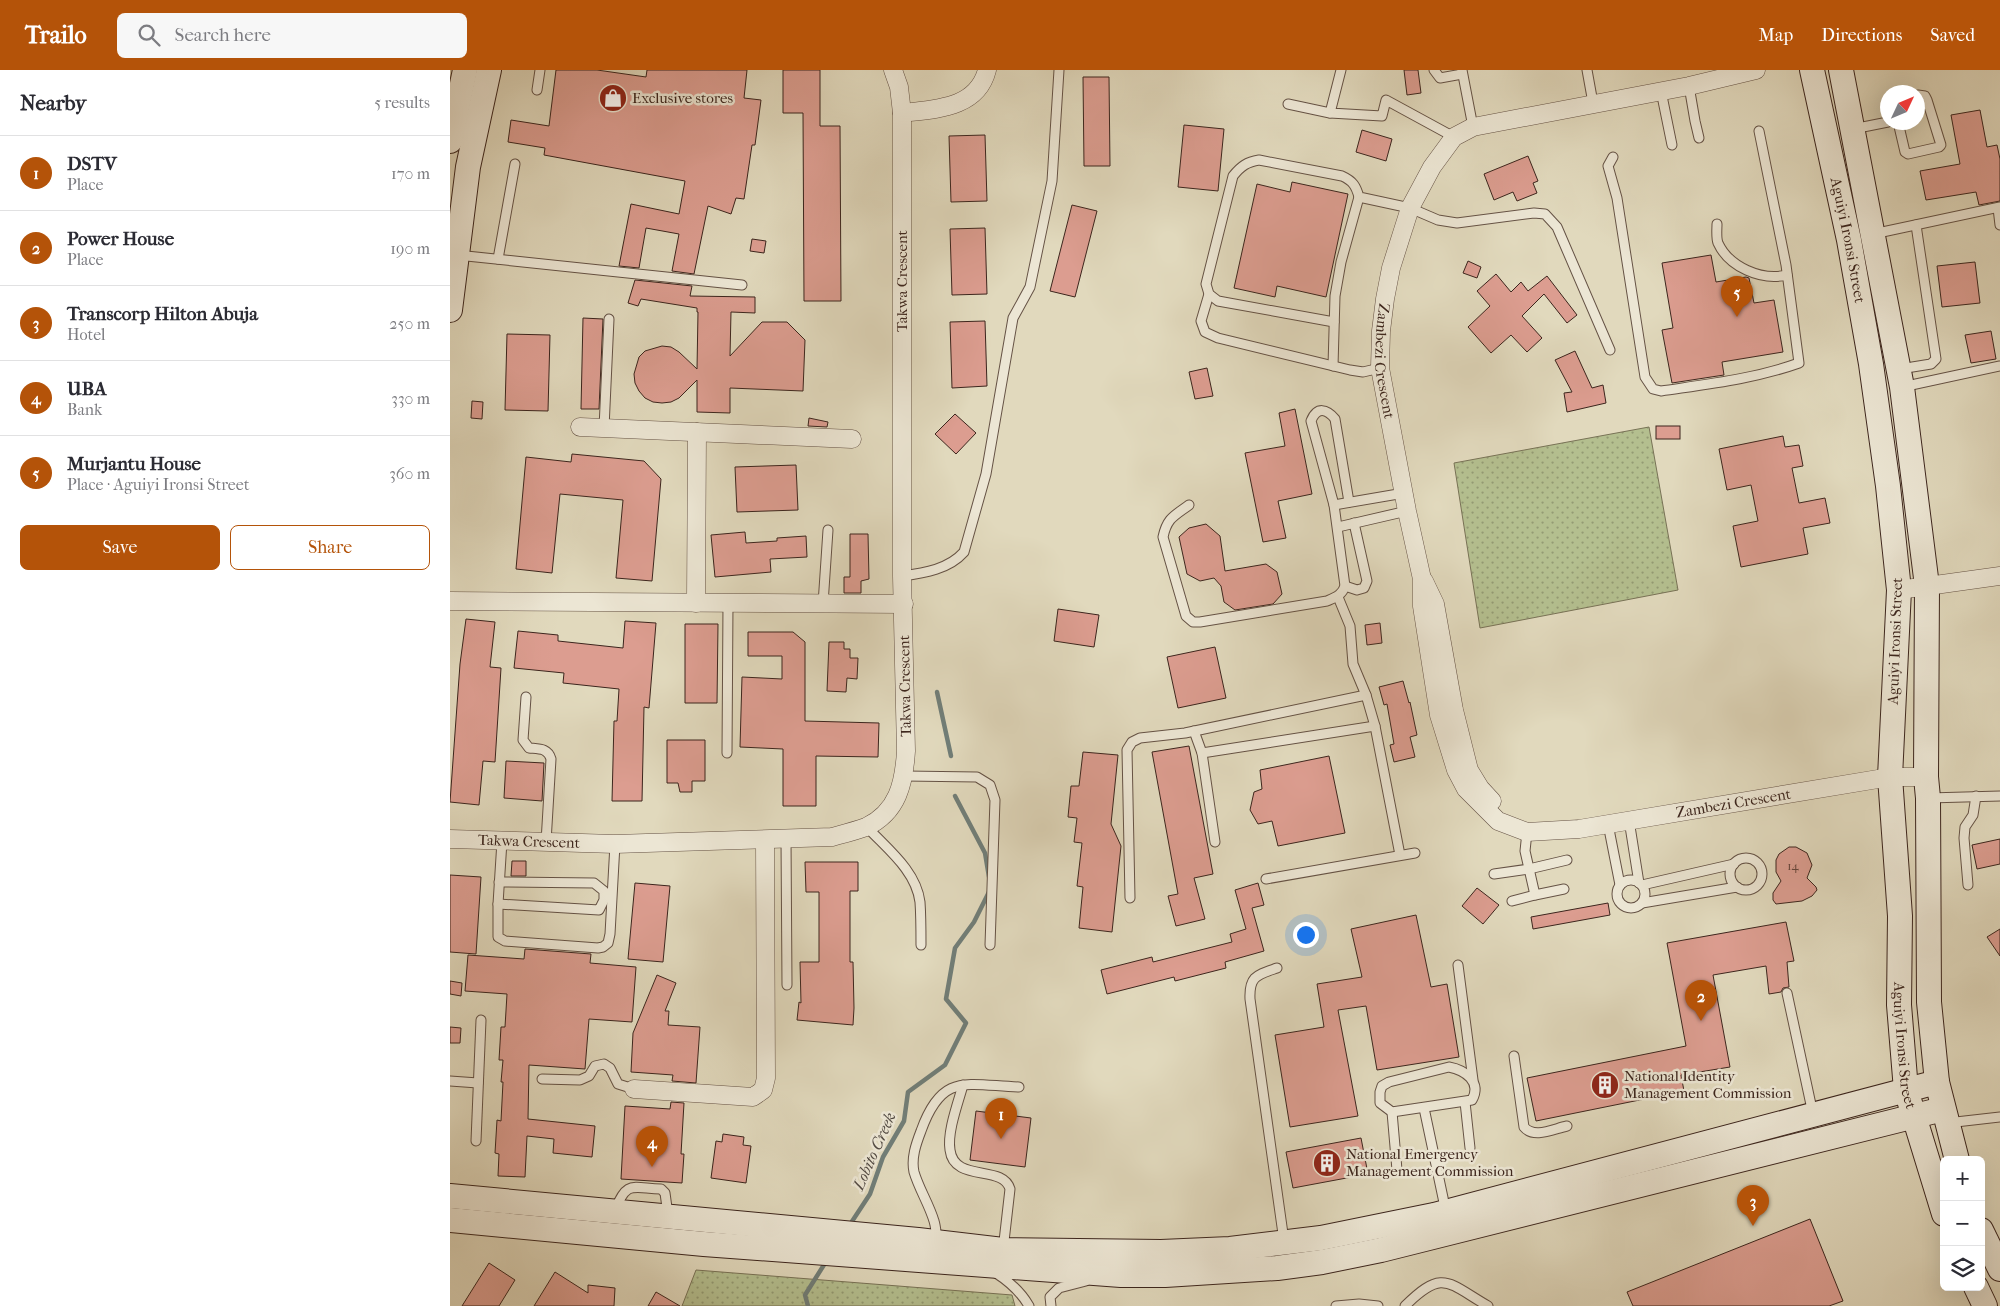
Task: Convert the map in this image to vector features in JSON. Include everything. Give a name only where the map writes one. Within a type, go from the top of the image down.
[{"type":"main road","points":[[450,141],[465,70]]},
{"type":"main road","points":[[450,310],[468,167],[489,70]]},
{"type":"main road","name":"Aguiyi Ironsi Street","points":[[1812,70],[1849,240],[1871,364],[1888,486],[1899,590],[1890,777],[1900,916],[1899,1005],[1906,1090],[1940,1201]]},
{"type":"main road","name":"Aguiyi Ironsi Street","points":[[1841,70],[1900,379],[1927,586],[1929,1002],[1937,1082],[1956,1156]]},
{"type":"main road","points":[[450,1196],[928,1241],[1003,1250],[1161,1252],[1230,1249],[1321,1238],[1446,1212],[1937,1082]]},
{"type":"main road","points":[[450,1220],[704,1244],[1121,1275],[1174,1275],[1278,1268],[1322,1262],[1381,1250],[1913,1116],[1945,1116]]},
{"type":"main road","points":[[1985,1237],[1999,1262]]},
{"type":"main road","points":[[1978,1291],[1985,1306]]},
{"type":"street","name":"Takwa Crescent","points":[[450,839],[615,844],[832,837],[866,826],[883,815],[898,795],[905,776],[904,604],[902,576],[902,113],[899,88],[893,70]]},
{"type":"street","points":[[902,113],[948,108],[963,101],[977,89],[987,70]]},
{"type":"street","name":"Zambezi Crescent","points":[[1756,70],[1689,86],[1473,127],[1454,137],[1432,167],[1410,208],[1391,268],[1385,298],[1381,330],[1380,368],[1407,511],[1422,578],[1422,606],[1439,715],[1456,770],[1466,789],[1498,821],[1534,832],[1608,824],[1890,777],[1927,788]]},
{"type":"street","points":[[580,427],[852,439]]},
{"type":"street","points":[[696,603],[697,432]]},
{"type":"street","points":[[1899,590],[2000,576]]},
{"type":"street","points":[[450,601],[904,604]]},
{"type":"street","points":[[634,1089],[753,1097],[763,1090],[766,1078],[765,840]]},
{"type":"lane","points":[[537,90],[540,70]]},
{"type":"lane","points":[[902,576],[923,574],[955,562],[964,552],[986,474],[1013,318],[1030,286],[1052,181],[1059,70]]},
{"type":"lane","points":[[1330,113],[1341,70]]},
{"type":"lane","points":[[1434,70],[1440,78],[1462,72],[1473,127]]},
{"type":"lane","points":[[1587,70],[1593,103]]},
{"type":"lane","points":[[1689,86],[1694,121],[1699,138]]},
{"type":"lane","points":[[1661,91],[1672,145]]},
{"type":"lane","points":[[1900,130],[1905,152],[1908,154],[1939,147],[1940,144],[1925,96]]},
{"type":"lane","points":[[1288,104],[1330,113],[1382,116],[1386,100],[1454,137]]},
{"type":"lane","points":[[1853,129],[1880,124]]},
{"type":"lane","points":[[1613,156],[1608,166],[1616,198],[1645,377],[1653,389],[1661,391],[1723,382],[1768,374],[1799,363],[1787,275],[1759,131]]},
{"type":"lane","points":[[1333,366],[1335,296],[1341,262],[1359,196],[1356,187],[1351,180],[1342,176],[1259,160],[1240,166],[1233,176],[1206,284],[1209,294],[1201,321],[1205,332],[1218,338],[1333,366],[1363,372],[1380,368]]},
{"type":"lane","points":[[498,259],[515,164]]},
{"type":"lane","points":[[1359,196],[1410,208],[1438,220],[1458,223],[1534,213],[1545,214],[1557,227],[1610,350]]},
{"type":"lane","points":[[1872,234],[1999,208],[2000,225]]},
{"type":"lane","points":[[1718,224],[1717,241],[1730,261],[1763,275],[1778,277],[1787,275]]},
{"type":"lane","points":[[1900,379],[1932,364],[1936,358],[1916,225]]},
{"type":"lane","points":[[457,255],[742,285]]},
{"type":"lane","points":[[1209,294],[1218,301],[1334,322]]},
{"type":"lane","points":[[604,428],[609,319]]},
{"type":"lane","points":[[1900,379],[2000,366]]},
{"type":"lane","points":[[1188,505],[1166,524],[1163,537],[1186,616],[1192,622],[1200,622],[1327,601],[1338,597],[1345,586],[1334,505],[1311,420],[1319,410],[1330,412],[1336,419],[1349,502]]},
{"type":"lane","points":[[1334,505],[1404,493]]},
{"type":"lane","points":[[1338,527],[1407,511]]},
{"type":"lane","points":[[1345,586],[1357,590],[1364,588],[1367,581],[1354,523]]},
{"type":"lane","points":[[823,604],[828,530]]},
{"type":"lane","points":[[1338,597],[1350,626],[1353,664],[1366,695],[1375,726],[1400,856]]},
{"type":"lane","points":[[727,754],[728,604]]},
{"type":"lane","points":[[1130,898],[1127,750],[1132,742],[1140,738],[1194,731],[1366,695]]},
{"type":"lane","points":[[526,696],[523,740],[529,748],[545,750],[550,753],[551,759],[546,842]]},
{"type":"lane","points":[[1202,753],[1375,726]]},
{"type":"lane","points":[[1194,731],[1202,753],[1216,842]]},
{"type":"lane","points":[[905,776],[977,777],[990,785],[995,800],[990,945]]},
{"type":"lane","points":[[1927,788],[1976,796],[2000,796]]},
{"type":"lane","points":[[1968,885],[1964,838],[1965,827],[1973,815],[1976,796]]},
{"type":"lane","points":[[1629,820],[1640,884],[1644,892],[1642,903]]},
{"type":"lane","points":[[1608,824],[1620,886],[1617,896],[1622,905],[1632,908],[1642,903],[1737,888],[1752,889],[1757,886],[1761,876],[1758,865],[1744,859],[1734,864],[1640,884],[1629,880],[1620,886]]},
{"type":"lane","points":[[866,826],[904,866],[914,882],[920,900],[921,945]]},
{"type":"lane","points":[[1534,832],[1525,851],[1534,895]]},
{"type":"lane","points":[[786,839],[787,985]]},
{"type":"lane","points":[[502,841],[497,933],[501,940],[603,947],[608,942],[610,934],[615,844]]},
{"type":"lane","points":[[1266,879],[1415,853]]},
{"type":"lane","points":[[1494,874],[1568,860]]},
{"type":"lane","points":[[1734,864],[1731,868],[1730,878],[1737,888]]},
{"type":"lane","points":[[498,904],[599,910],[604,900],[604,891],[594,883],[499,882]]},
{"type":"lane","points":[[1512,901],[1564,889]]},
{"type":"lane","points":[[1458,965],[1475,1095],[1472,1100],[1465,1102],[1392,1112],[1380,1103],[1382,1086],[1390,1082],[1449,1067],[1464,1071],[1473,1080]]},
{"type":"lane","points":[[1277,968],[1260,974],[1253,980],[1250,988],[1250,999],[1284,1243]]},
{"type":"lane","points":[[1787,993],[1813,1114]]},
{"type":"lane","points":[[476,1141],[482,1020]]},
{"type":"lane","points":[[1514,1056],[1524,1127],[1528,1132],[1535,1134],[1567,1126]]},
{"type":"lane","points":[[542,1079],[580,1080],[589,1076],[595,1066],[604,1064],[610,1068],[618,1084],[634,1089]]},
{"type":"lane","points":[[450,1081],[478,1083]]},
{"type":"lane","points":[[963,1085],[950,1137],[950,1152],[956,1164],[971,1172],[1003,1178],[1009,1183],[1003,1250]]},
{"type":"lane","points":[[928,1241],[934,1222],[914,1169],[914,1155],[926,1116],[936,1099],[948,1089],[963,1085],[1019,1087]]},
{"type":"lane","points":[[1465,1102],[1470,1148]]},
{"type":"lane","points":[[1424,1108],[1446,1212]]},
{"type":"lane","points":[[1392,1112],[1397,1170]]},
{"type":"lane","points":[[1945,1116],[2000,1117]]},
{"type":"lane","points":[[983,1265],[1005,1278],[1022,1294],[1029,1306]]},
{"type":"lane","points":[[1051,1306],[1050,1297],[1059,1288],[1121,1275]]},
{"type":"lane","points":[[1405,1306],[1431,1284],[1446,1282],[1488,1306]]},
{"type":"lane","points":[[1336,1306],[1359,1304],[1378,1306]]},
{"type":"green space","points":[[1649,427],[1678,590],[1480,628],[1454,463]]},
{"type":"green space","points":[[696,1270],[1012,1295],[1015,1306],[682,1306]]},
{"type":"building","points":[[556,70],[597,70],[646,77],[647,70],[747,70],[744,98],[761,100],[755,145],[752,145],[744,199],[736,198],[731,214],[708,206],[694,274],[672,271],[679,234],[646,228],[639,268],[619,266],[631,204],[679,214],[685,181],[544,155],[545,148],[508,142],[511,120],[549,126]]},
{"type":"building","points":[[783,70],[820,70],[820,126],[840,126],[841,301],[804,301],[803,113],[783,113]]},
{"type":"building","points":[[1404,70],[1418,70],[1421,93],[1407,95]]},
{"type":"building","points":[[1083,77],[1109,77],[1110,166],[1084,166]]},
{"type":"building","points":[[1980,110],[1987,147],[1997,145],[2000,159],[2000,201],[1979,205],[1976,192],[1926,200],[1920,171],[1960,164],[1951,115]]},
{"type":"building","points":[[1184,125],[1224,129],[1218,191],[1178,187]]},
{"type":"building","points":[[1362,130],[1392,139],[1386,161],[1356,152]]},
{"type":"building","points":[[985,135],[987,201],[951,202],[949,136]]},
{"type":"building","points":[[1528,156],[1538,181],[1533,183],[1537,193],[1517,201],[1513,192],[1494,200],[1484,174]]},
{"type":"building","points":[[1292,182],[1348,194],[1326,297],[1277,286],[1275,297],[1234,288],[1257,184],[1290,192]]},
{"type":"building","points":[[1072,205],[1097,211],[1075,297],[1050,291]]},
{"type":"building","points":[[985,228],[987,294],[952,295],[950,229]]},
{"type":"building","points":[[752,239],[766,241],[764,253],[750,251]]},
{"type":"building","points":[[1711,255],[1716,282],[1746,277],[1749,278],[1754,303],[1774,300],[1783,352],[1722,362],[1724,375],[1672,383],[1662,330],[1673,328],[1662,263]]},
{"type":"building","points":[[1468,261],[1481,267],[1477,278],[1463,273]]},
{"type":"building","points":[[1975,262],[1980,303],[1942,307],[1937,266]]},
{"type":"building","points":[[1496,274],[1511,292],[1521,282],[1528,291],[1547,276],[1577,315],[1567,323],[1544,294],[1522,316],[1542,338],[1527,352],[1511,335],[1491,353],[1468,327],[1490,306],[1477,291]]},
{"type":"building","points":[[635,280],[692,286],[690,296],[755,297],[755,313],[731,312],[730,356],[762,322],[787,322],[805,340],[803,391],[730,388],[730,413],[697,412],[697,380],[679,398],[671,402],[653,402],[645,398],[635,383],[634,374],[639,357],[645,351],[662,346],[671,347],[697,369],[698,312],[697,308],[641,299],[638,306],[628,303]]},
{"type":"building","points":[[583,318],[603,319],[599,409],[581,409]]},
{"type":"building","points":[[985,321],[987,386],[952,388],[950,322]]},
{"type":"building","points":[[1991,331],[1996,359],[1971,363],[1965,335]]},
{"type":"building","points":[[507,334],[550,335],[548,411],[505,410]]},
{"type":"building","points":[[1575,351],[1592,388],[1603,385],[1606,403],[1567,412],[1564,393],[1572,392],[1555,360]]},
{"type":"building","points":[[1207,368],[1213,396],[1195,399],[1189,372]]},
{"type":"building","points":[[472,401],[483,402],[482,419],[471,418]]},
{"type":"building","points":[[1295,409],[1312,494],[1278,501],[1286,538],[1263,542],[1245,453],[1285,446],[1279,413]]},
{"type":"building","points":[[955,414],[976,433],[956,454],[935,434]]},
{"type":"building","points":[[809,418],[828,422],[827,427],[808,426]]},
{"type":"building","points":[[1656,426],[1680,426],[1680,439],[1656,439]]},
{"type":"building","points":[[1783,436],[1785,447],[1799,445],[1803,466],[1792,468],[1799,503],[1825,498],[1830,523],[1803,528],[1808,554],[1741,567],[1733,526],[1758,521],[1751,485],[1727,490],[1719,449]]},
{"type":"building","points":[[572,454],[644,461],[661,479],[652,581],[616,578],[623,500],[560,494],[552,573],[516,569],[526,457],[571,462]]},
{"type":"building","points":[[796,465],[798,510],[737,512],[735,467]]},
{"type":"building","points":[[1206,524],[1220,536],[1225,571],[1266,564],[1277,572],[1282,594],[1273,604],[1235,610],[1224,602],[1221,586],[1214,578],[1200,581],[1187,574],[1179,537],[1189,528]]},
{"type":"building","points":[[745,532],[746,543],[777,541],[777,538],[806,536],[807,557],[770,559],[771,572],[715,577],[711,535]]},
{"type":"building","points":[[850,534],[868,534],[869,579],[861,581],[861,593],[844,593],[844,577],[850,577]]},
{"type":"building","points":[[1058,609],[1099,615],[1094,647],[1054,641]]},
{"type":"building","points":[[466,619],[495,622],[490,667],[501,668],[495,762],[483,761],[479,805],[450,802],[460,664]]},
{"type":"building","points":[[625,621],[656,623],[649,708],[644,707],[642,801],[612,801],[614,721],[617,721],[619,689],[563,683],[564,673],[514,668],[518,631],[558,635],[558,641],[623,648]]},
{"type":"building","points":[[1380,623],[1382,643],[1367,645],[1365,625]]},
{"type":"building","points":[[685,624],[718,624],[717,703],[685,703]]},
{"type":"building","points":[[748,632],[793,632],[805,642],[805,721],[879,723],[878,757],[816,756],[816,806],[783,806],[783,749],[740,747],[742,677],[782,679],[782,656],[748,656]]},
{"type":"building","points":[[829,642],[844,642],[844,649],[850,649],[850,658],[858,658],[857,679],[847,678],[846,692],[827,691]]},
{"type":"building","points":[[1215,647],[1226,698],[1178,708],[1167,657]]},
{"type":"building","points":[[1403,681],[1410,702],[1417,735],[1410,737],[1415,757],[1394,762],[1390,745],[1394,744],[1387,704],[1384,705],[1379,687]]},
{"type":"building","points":[[667,740],[705,740],[705,781],[692,781],[692,792],[680,792],[678,783],[667,783]]},
{"type":"building","points":[[1189,746],[1213,874],[1194,878],[1205,919],[1176,926],[1168,896],[1178,894],[1152,752]]},
{"type":"building","points":[[1083,752],[1118,755],[1111,824],[1121,846],[1112,932],[1079,928],[1083,887],[1077,886],[1082,843],[1074,842],[1077,818],[1068,817],[1071,786],[1079,786]]},
{"type":"building","points":[[1329,756],[1345,833],[1278,846],[1272,821],[1258,824],[1250,810],[1254,792],[1262,789],[1260,770]]},
{"type":"building","points":[[506,761],[544,763],[542,801],[504,798]]},
{"type":"building","points":[[2000,839],[2000,864],[1977,869],[1972,845]]},
{"type":"building","points":[[1789,847],[1796,847],[1807,853],[1812,865],[1807,878],[1817,890],[1812,896],[1802,901],[1776,904],[1773,900],[1773,893],[1781,881],[1776,872],[1776,860],[1779,854]]},
{"type":"building","points":[[512,861],[526,861],[526,876],[511,876]]},
{"type":"building","points":[[805,862],[858,862],[858,891],[850,891],[850,962],[853,962],[853,1025],[797,1020],[799,1002],[801,1003],[800,962],[819,962],[819,892],[806,892]]},
{"type":"building","points":[[450,875],[481,877],[476,954],[450,952]]},
{"type":"building","points":[[635,883],[670,886],[663,962],[628,959]]},
{"type":"building","points":[[1258,883],[1264,905],[1252,908],[1264,951],[1225,962],[1226,968],[1175,981],[1174,977],[1107,994],[1101,970],[1152,957],[1153,962],[1232,942],[1230,934],[1246,929],[1235,890]]},
{"type":"building","points":[[1477,888],[1499,905],[1483,924],[1462,906]]},
{"type":"building","points":[[1608,903],[1610,915],[1533,929],[1531,917]]},
{"type":"building","points":[[1416,915],[1431,987],[1447,984],[1459,1057],[1377,1070],[1366,1006],[1338,1010],[1358,1116],[1290,1127],[1275,1035],[1324,1027],[1317,984],[1362,977],[1351,929]]},
{"type":"building","points":[[1786,922],[1794,961],[1787,962],[1789,987],[1783,988],[1781,992],[1769,994],[1766,966],[1713,975],[1730,1067],[1681,1075],[1684,1091],[1536,1121],[1527,1078],[1686,1046],[1667,943]]},
{"type":"building","points":[[2000,929],[2000,956],[1987,937]]},
{"type":"building","points":[[525,949],[591,954],[590,963],[636,967],[632,1022],[589,1019],[585,1069],[529,1065],[528,1119],[595,1126],[592,1157],[553,1153],[554,1139],[527,1136],[525,1177],[498,1176],[499,1154],[495,1153],[497,1120],[501,1121],[503,1082],[501,1082],[503,1060],[499,1060],[501,1027],[505,1027],[507,994],[465,991],[468,955],[524,959]]},
{"type":"building","points":[[657,975],[676,983],[665,1011],[669,1011],[668,1025],[700,1027],[696,1083],[672,1081],[673,1075],[631,1072],[633,1033]]},
{"type":"building","points":[[450,981],[462,983],[461,996],[450,994]]},
{"type":"building","points":[[450,1027],[461,1028],[460,1043],[450,1043]]},
{"type":"building","points":[[671,1102],[684,1103],[681,1154],[684,1154],[682,1183],[621,1179],[625,1106],[670,1109]]},
{"type":"building","points":[[976,1111],[1031,1118],[1025,1167],[970,1160]]},
{"type":"building","points":[[723,1134],[744,1137],[743,1145],[751,1146],[746,1183],[711,1178],[716,1141],[722,1142]]},
{"type":"building","name":"National Emergency Management Commission","points":[[1361,1138],[1368,1174],[1293,1188],[1286,1152]]},
{"type":"building","points":[[1810,1219],[1843,1301],[1829,1306],[1633,1306],[1627,1292]]},
{"type":"building","points":[[489,1263],[515,1280],[499,1306],[462,1306]]},
{"type":"building","points":[[555,1272],[588,1293],[588,1285],[615,1288],[614,1306],[534,1306]]},
{"type":"building","points":[[656,1292],[680,1306],[648,1306]]},
{"type":"waterway","name":"Lobito Creek","points":[[937,692],[951,756]]},
{"type":"waterway","name":"Lobito Creek","points":[[955,796],[985,853],[989,877]]},
{"type":"waterway","name":"Lobito Creek","points":[[849,1226],[870,1194],[883,1157],[904,1121],[908,1092],[945,1065],[966,1023],[946,999],[955,948],[974,922],[990,890]]},
{"type":"waterway","name":"Lobito Creek","points":[[808,1306],[805,1295],[827,1260]]},
{"type":"place","name":"Exclusive stores","points":[[613,98]]},
{"type":"place","name":"Murjantu House","points":[[1737,317]]},
{"type":"place","name":"Power House","points":[[1701,1021]]},
{"type":"place","name":"National Identity Management Commission","points":[[1605,1085]]},
{"type":"place","name":"DSTV","points":[[1001,1139]]},
{"type":"place","name":"National Emergency Management Commission","points":[[1327,1163]]},
{"type":"place","name":"UBA","points":[[652,1167]]},
{"type":"place","name":"Transcorp Hilton Abuja","points":[[1753,1226]]}]
